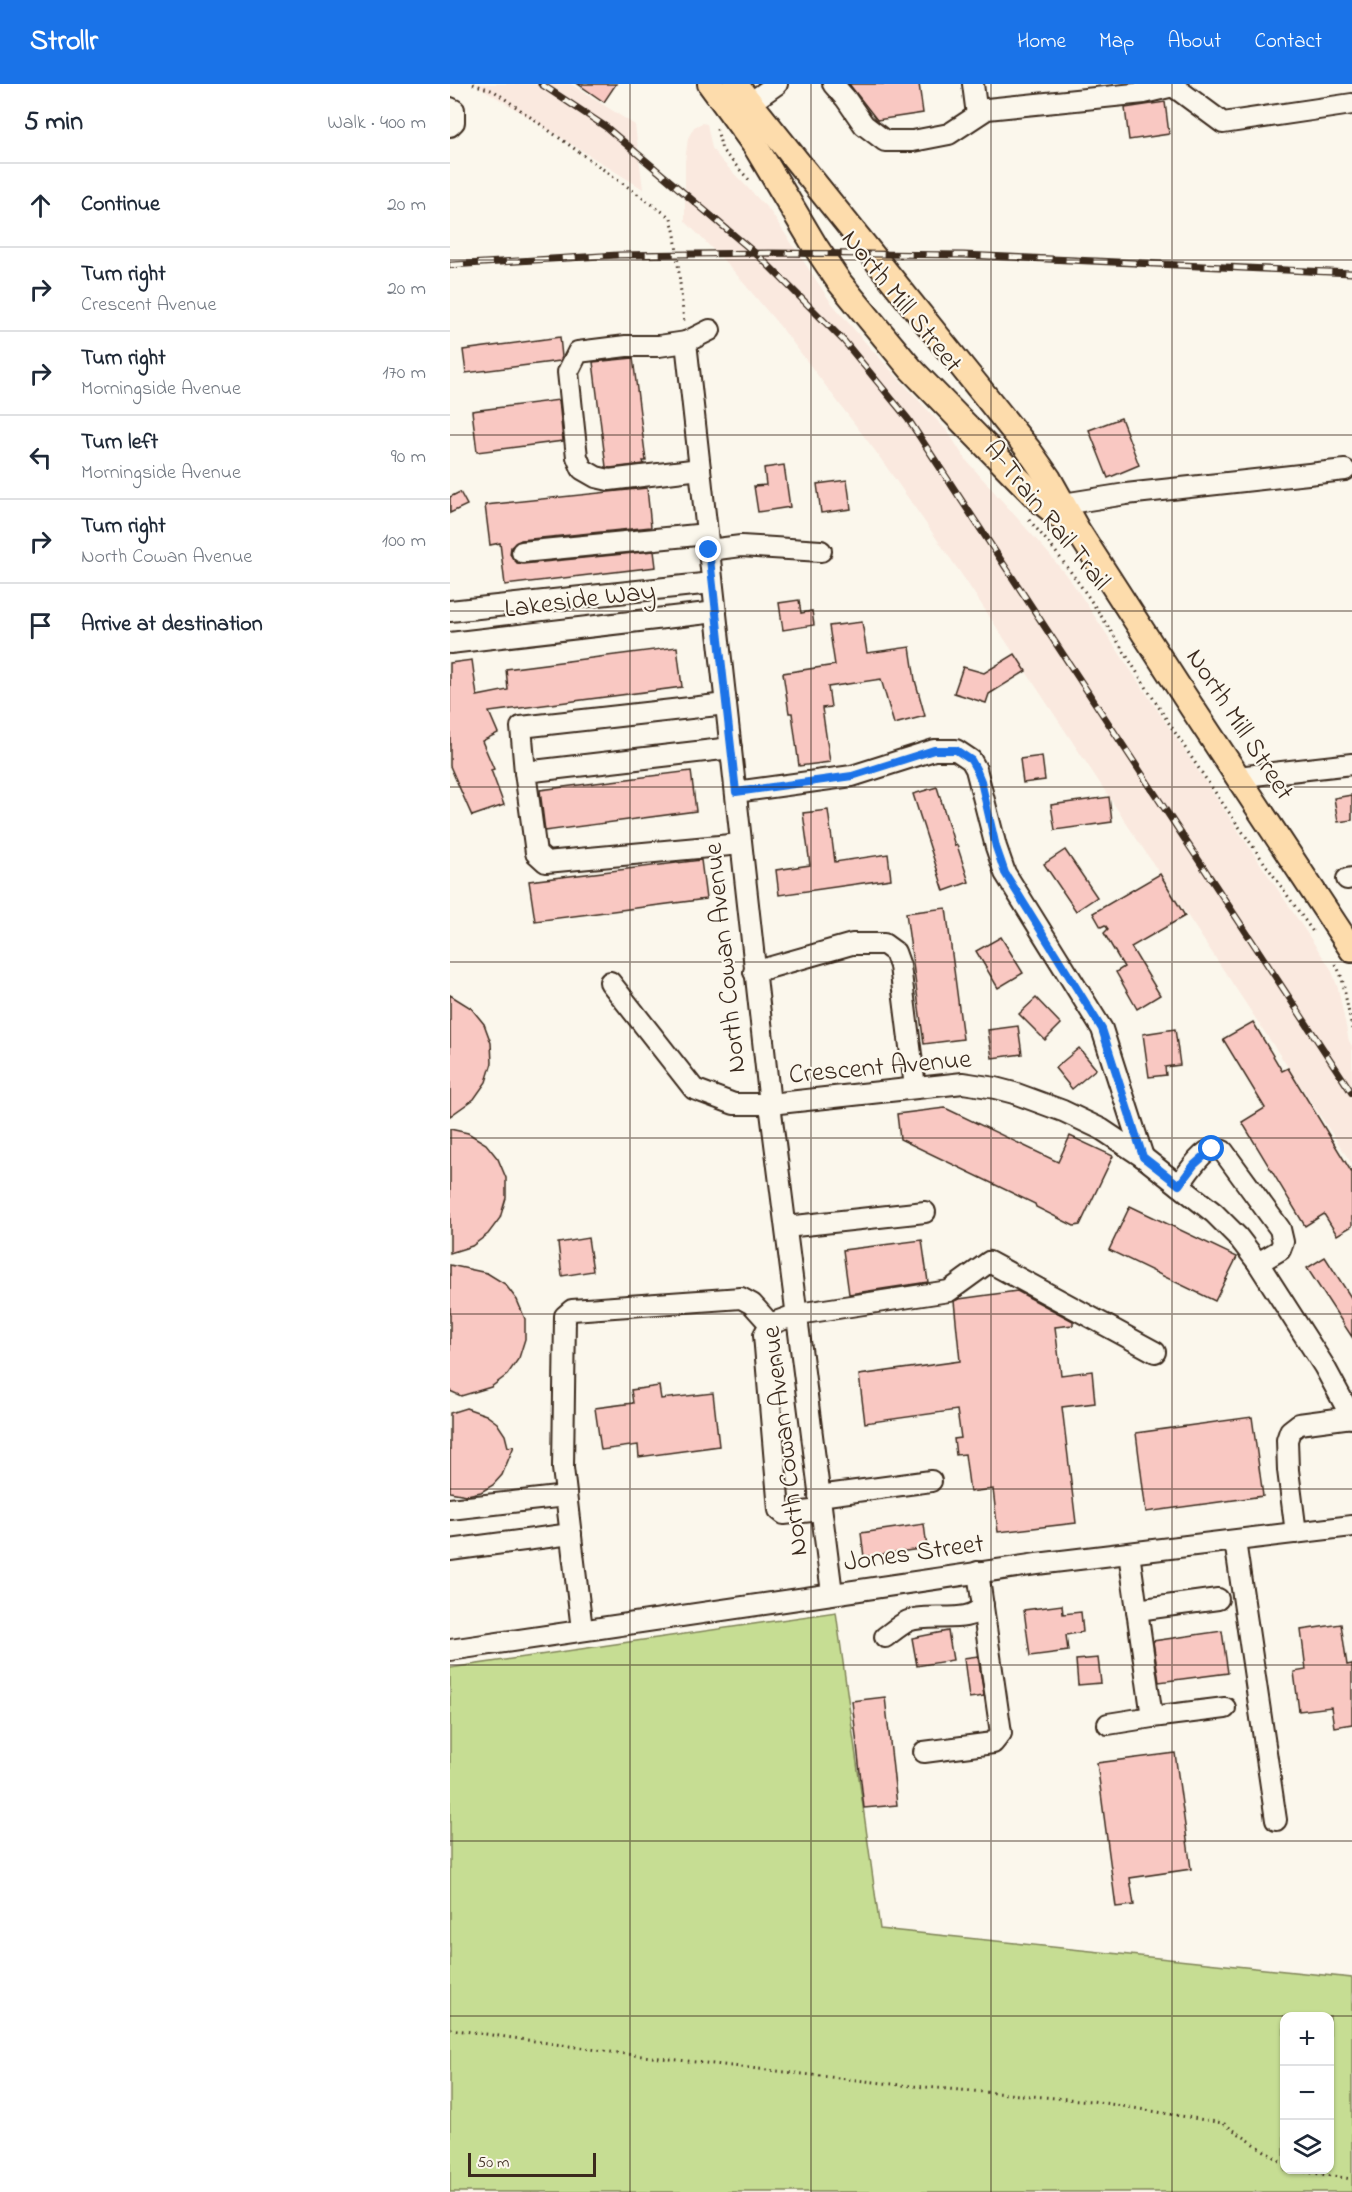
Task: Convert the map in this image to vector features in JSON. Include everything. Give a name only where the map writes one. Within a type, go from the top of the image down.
[{"type":"main road","name":"North Mill Street","points":[[710,84],[756,147],[815,246],[867,316],[911,369],[1039,500],[1078,531]]},
{"type":"main road","name":"North Mill Street","points":[[735,84],[1028,449],[1049,479],[1078,531],[1237,777],[1343,955]]},
{"type":"street","points":[[750,103],[777,84]]},
{"type":"street","points":[[833,84],[864,125],[885,141],[913,141],[949,134],[987,109],[1144,93],[1173,85],[1223,123],[1352,104]]},
{"type":"street","points":[[973,84],[977,115]]},
{"type":"street","points":[[450,108],[454,110],[454,122],[450,126]]},
{"type":"street","points":[[700,469],[609,480],[582,470],[576,446],[568,372],[578,352],[686,342],[710,330]]},
{"type":"street","name":"North Cowan Avenue","points":[[686,342],[754,972],[832,1593]]},
{"type":"street","points":[[1063,504],[1346,470]]},
{"type":"street","points":[[522,552],[708,542],[820,551]]},
{"type":"street","name":"Lakeside Way","points":[[450,611],[712,583]]},
{"type":"street","name":"Lakeside Way","points":[[450,643],[716,612]]},
{"type":"street","points":[[726,704],[521,728],[525,772],[536,853],[546,862],[741,844]]},
{"type":"street","points":[[525,772],[731,748]]},
{"type":"street","points":[[736,792],[852,776],[934,750],[956,750],[971,760],[981,781],[996,847],[1005,873],[1102,1029],[1143,1157]]},
{"type":"street","points":[[1237,777],[1352,764]]},
{"type":"street","points":[[754,972],[852,944],[884,944],[895,952],[900,966],[915,1087]]},
{"type":"street","name":"Crescent Avenue","points":[[610,982],[694,1089],[734,1104],[770,1104],[963,1083],[1014,1093],[1101,1129],[1143,1157],[1215,1213],[1238,1237],[1258,1263],[1324,1366],[1352,1417]]},
{"type":"street","points":[[1179,1185],[1206,1153],[1212,1149],[1223,1151],[1280,1229],[1283,1237],[1280,1250],[1258,1263]]},
{"type":"street","points":[[786,1227],[925,1212]]},
{"type":"street","points":[[930,1481],[820,1503],[784,1514],[779,1510],[764,1335],[770,1324],[798,1314],[949,1291],[989,1262],[1155,1352]]},
{"type":"street","points":[[582,1630],[563,1468],[565,1316],[572,1310],[741,1298],[752,1304],[770,1324]]},
{"type":"street","points":[[1296,1533],[1288,1470],[1287,1440],[1290,1431],[1299,1424],[1352,1417]]},
{"type":"street","points":[[450,1509],[566,1496]]},
{"type":"street","name":"Jones Street","points":[[450,1650],[978,1572],[1352,1526]]},
{"type":"street","points":[[450,1550],[571,1534]]},
{"type":"street","points":[[1235,1541],[1276,1820]]},
{"type":"street","points":[[1129,1553],[1152,1717]]},
{"type":"street","points":[[924,1752],[993,1743],[1001,1733],[978,1572]]},
{"type":"street","points":[[1137,1610],[1218,1599]]},
{"type":"street","points":[[885,1637],[909,1621],[932,1616],[972,1615],[979,1612],[983,1605]]},
{"type":"street","points":[[1108,1724],[1224,1708]]},
{"type":"path","points":[[473,84],[494,91],[671,218],[675,234],[686,342]]},
{"type":"path","points":[[717,128],[722,150],[756,187]]},
{"type":"path","name":"A-Train Rail Trail","points":[[1029,520],[1051,544],[1086,593],[1179,739],[1315,934]]},
{"type":"path","points":[[1343,955],[1342,978],[1352,1029]]},
{"type":"path","points":[[450,2029],[694,2062],[901,2085],[1092,2101],[1223,2123],[1280,2161]]},
{"type":"path","points":[[1322,2174],[1352,2179]]},
{"type":"shaded area","points":[[475,84],[571,84],[635,125],[643,189]]},
{"type":"shaded area","points":[[702,123],[707,124],[712,148],[770,211],[830,301],[948,432],[966,460],[1073,584],[1331,969],[1352,1046],[1352,1164],[964,578],[876,452],[784,331],[731,268],[685,221],[685,161],[688,138],[694,127]]},
{"type":"green space","points":[[836,1612],[880,1929],[1352,1978],[1352,2192],[450,2192],[450,1668]]},
{"type":"building","points":[[578,84],[616,84],[604,102]]},
{"type":"building","points":[[849,84],[919,84],[923,113],[877,120]]},
{"type":"building","points":[[1165,102],[1169,134],[1129,140],[1125,108]]},
{"type":"building","points":[[560,337],[562,357],[560,361],[466,373],[463,350]]},
{"type":"building","points":[[633,358],[646,461],[643,461],[644,464],[610,468],[606,467],[593,362]]},
{"type":"building","points":[[559,400],[563,441],[477,452],[472,411]]},
{"type":"building","points":[[1121,418],[1139,465],[1108,478],[1089,430]]},
{"type":"building","points":[[784,465],[790,507],[758,512],[754,486],[766,485],[764,468]]},
{"type":"building","points":[[847,480],[851,509],[821,513],[817,484]]},
{"type":"building","points":[[647,488],[651,527],[521,540],[511,547],[510,554],[517,563],[523,564],[654,551],[656,567],[505,585],[500,543],[490,545],[485,505]]},
{"type":"building","points":[[460,492],[467,505],[450,513],[450,497]]},
{"type":"building","points":[[799,600],[801,613],[812,611],[814,625],[783,630],[779,603]]},
{"type":"building","points":[[862,622],[867,653],[910,647],[915,680],[925,716],[894,724],[881,679],[828,687],[831,707],[822,708],[830,762],[799,766],[792,713],[789,713],[783,673],[835,665],[829,626]]},
{"type":"building","points":[[677,647],[682,687],[489,712],[498,733],[482,741],[494,769],[491,770],[504,805],[472,816],[450,766],[450,663],[472,660],[477,696],[508,690],[506,669]]},
{"type":"building","points":[[1015,654],[1026,671],[989,694],[986,703],[954,693],[963,667],[984,673]]},
{"type":"building","points":[[1042,756],[1045,780],[1023,783],[1020,759]]},
{"type":"building","points":[[691,771],[696,811],[545,831],[540,790]]},
{"type":"building","points":[[937,787],[969,882],[944,891],[913,794]]},
{"type":"building","points":[[1352,795],[1352,820],[1338,822],[1334,798]]},
{"type":"building","points":[[1109,797],[1112,822],[1055,830],[1051,805]]},
{"type":"building","points":[[828,810],[835,862],[888,854],[891,879],[779,895],[776,870],[810,865],[803,813]]},
{"type":"building","points":[[1065,850],[1097,897],[1076,911],[1044,864]]},
{"type":"building","points":[[701,860],[706,899],[535,921],[529,881]]},
{"type":"building","points":[[1160,874],[1185,916],[1131,947],[1160,995],[1137,1009],[1116,972],[1124,967],[1104,933],[1108,929],[1105,925],[1101,927],[1093,913]]},
{"type":"building","points":[[946,908],[963,1039],[924,1044],[906,913]]},
{"type":"building","points":[[1001,937],[1023,973],[998,988],[976,951]]},
{"type":"building","points":[[450,995],[471,1008],[484,1024],[491,1043],[492,1063],[486,1082],[474,1099],[450,1116]]},
{"type":"building","points":[[1036,998],[1061,1024],[1045,1040],[1019,1014]]},
{"type":"building","points":[[1253,1022],[1282,1071],[1288,1068],[1352,1173],[1352,1226],[1337,1235],[1324,1214],[1305,1226],[1242,1122],[1265,1108],[1223,1039]]},
{"type":"building","points":[[1018,1026],[1022,1054],[992,1058],[988,1030]]},
{"type":"building","points":[[1175,1029],[1180,1065],[1165,1067],[1166,1075],[1149,1077],[1143,1034]]},
{"type":"building","points":[[1079,1048],[1096,1069],[1072,1089],[1055,1068]]},
{"type":"building","points":[[945,1108],[1058,1162],[1070,1136],[1113,1156],[1080,1225],[1074,1226],[1036,1207],[1035,1204],[900,1139],[897,1114]]},
{"type":"building","points":[[450,1129],[468,1133],[486,1144],[498,1159],[506,1178],[506,1198],[500,1218],[488,1234],[472,1246],[450,1253]]},
{"type":"building","points":[[1130,1206],[1237,1257],[1215,1301],[1109,1250]]},
{"type":"building","points":[[588,1238],[593,1271],[562,1276],[558,1243]]},
{"type":"building","points":[[922,1240],[928,1282],[849,1294],[843,1250]]},
{"type":"building","points":[[1325,1257],[1352,1299],[1352,1337],[1307,1268]]},
{"type":"building","points":[[450,1265],[487,1273],[505,1284],[517,1300],[525,1319],[525,1339],[519,1358],[507,1375],[491,1387],[461,1396],[450,1391]]},
{"type":"building","points":[[1017,1291],[1073,1321],[1073,1325],[1055,1327],[1061,1375],[1092,1371],[1095,1403],[1062,1407],[1076,1523],[998,1532],[993,1489],[970,1492],[965,1454],[956,1455],[954,1439],[961,1438],[957,1410],[865,1423],[859,1375],[960,1361],[954,1301]]},
{"type":"building","points":[[659,1386],[661,1399],[713,1393],[719,1446],[639,1457],[638,1445],[601,1450],[595,1408],[633,1403],[631,1390]]},
{"type":"building","points":[[466,1408],[486,1415],[497,1423],[505,1435],[508,1447],[514,1446],[502,1475],[493,1485],[481,1492],[467,1495],[450,1492],[450,1413]]},
{"type":"building","points":[[1252,1417],[1263,1496],[1146,1512],[1136,1433]]},
{"type":"building","points":[[924,1524],[927,1548],[864,1557],[861,1533]]},
{"type":"building","points":[[1062,1605],[1063,1614],[1081,1612],[1083,1632],[1066,1635],[1068,1651],[1030,1656],[1024,1610]]},
{"type":"building","points":[[1341,1624],[1347,1665],[1352,1664],[1352,1724],[1334,1727],[1331,1707],[1299,1711],[1294,1672],[1306,1670],[1301,1630]]},
{"type":"building","points":[[948,1631],[953,1660],[917,1666],[912,1638]]},
{"type":"building","points":[[1222,1631],[1228,1673],[1159,1682],[1153,1641]]},
{"type":"building","points":[[978,1656],[984,1696],[969,1698],[964,1658]]},
{"type":"building","points":[[1098,1658],[1101,1683],[1078,1685],[1076,1660]]},
{"type":"building","points":[[885,1697],[897,1805],[864,1808],[852,1701]]},
{"type":"building","points":[[1175,1753],[1191,1869],[1130,1878],[1134,1905],[1116,1907],[1097,1763]]},
{"type":"railway","points":[[541,84],[606,127],[762,259],[844,341],[908,419],[1352,1093]]},
{"type":"railway","points":[[450,265],[618,255],[769,253],[963,255],[1352,273]]},
{"type":"route","points":[[709,550],[736,792],[852,776],[934,750],[956,750],[964,754],[971,760],[981,781],[996,847],[1005,873],[1107,1040],[1143,1157],[1179,1185],[1194,1165],[1212,1149]]}]
